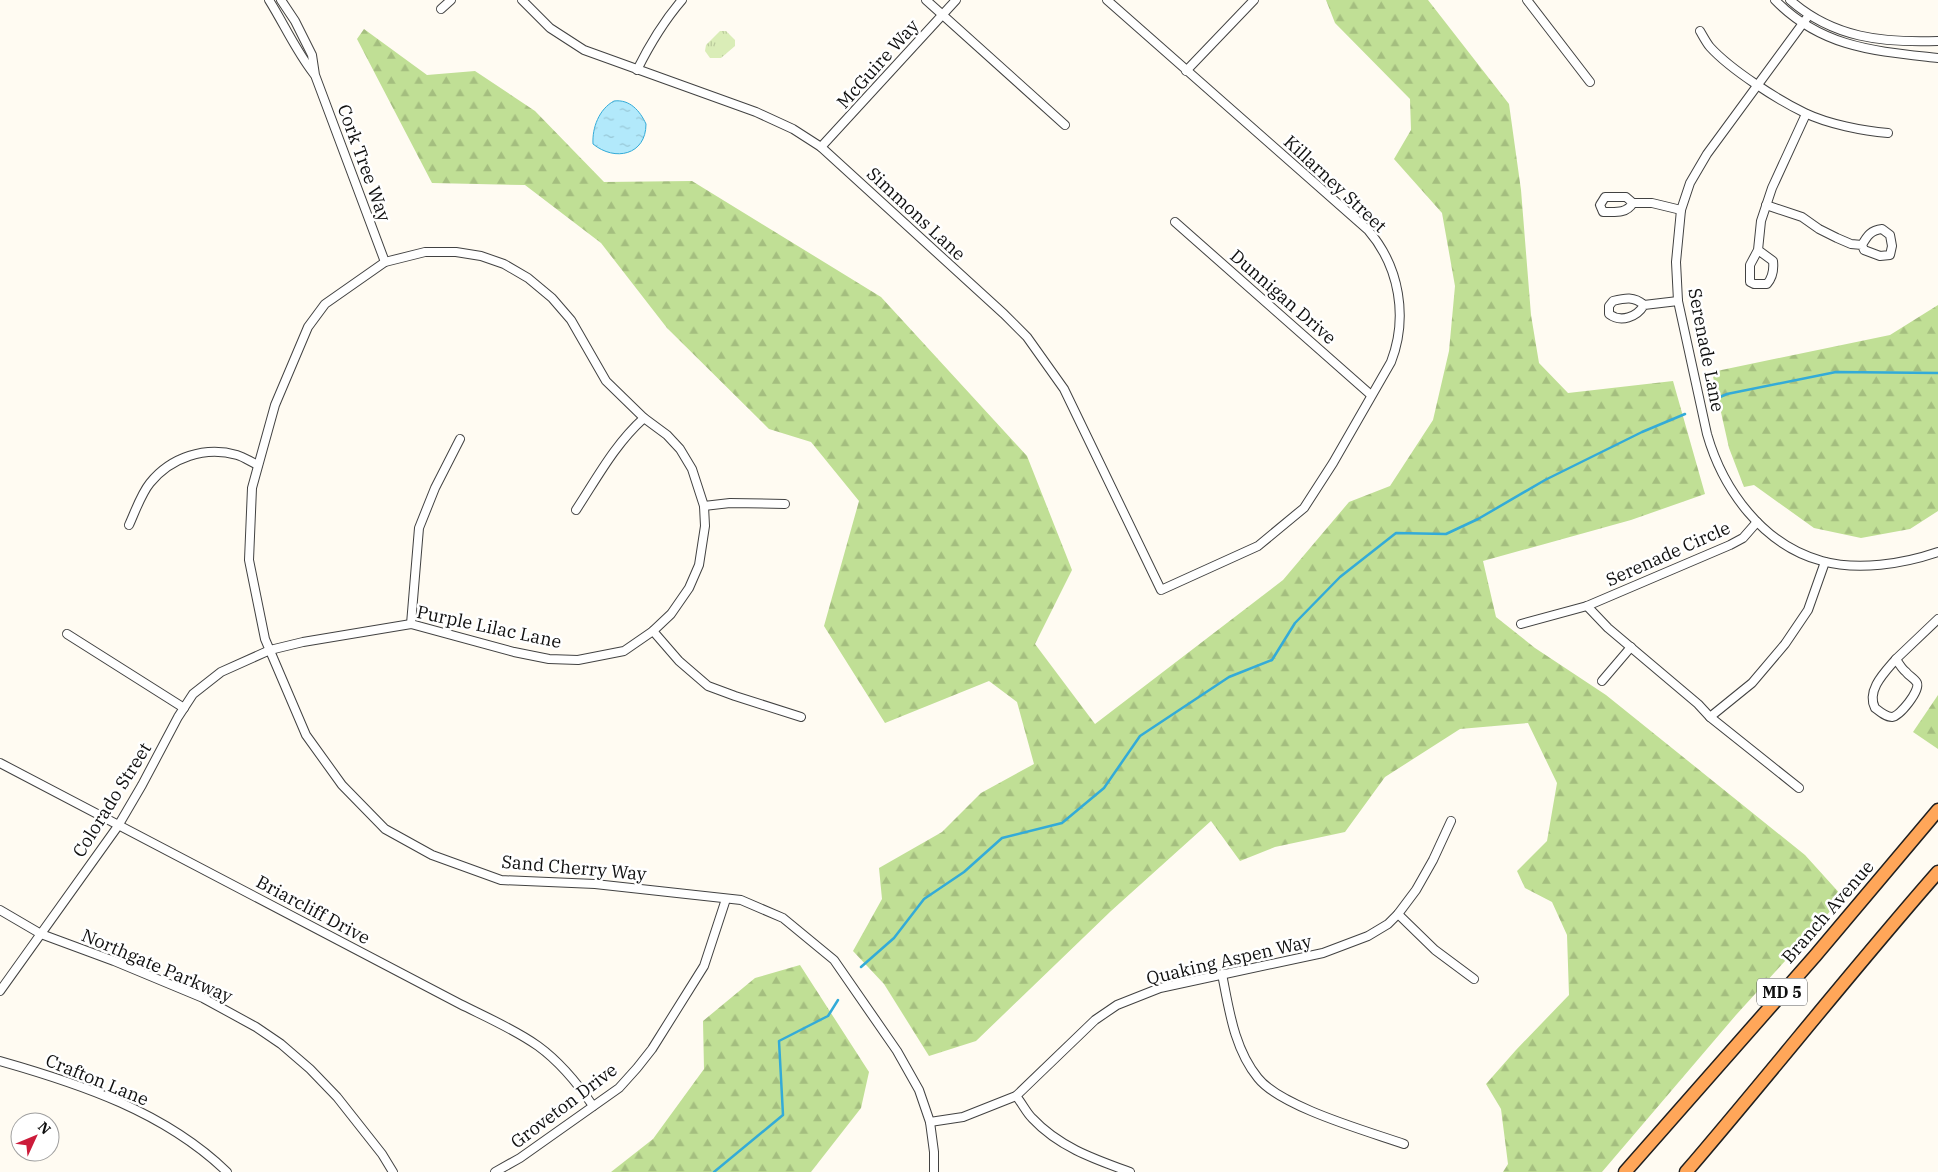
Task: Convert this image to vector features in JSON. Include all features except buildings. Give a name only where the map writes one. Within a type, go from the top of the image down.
[{"type":"highway","name":"Branch Avenue","points":[[1625,1172],[1815,956],[1938,810]]},
{"type":"highway","name":"MD 5","points":[[1686,1172],[1751,1096],[1869,950],[1938,872]]},
{"type":"street","name":"Cork Tree Way","points":[[269,0],[303,59],[315,75]]},
{"type":"street","name":"Cork Tree Way","points":[[281,0],[295,21],[312,55],[315,75],[385,262]]},
{"type":"street","points":[[441,9],[451,0]]},
{"type":"street","name":"Simmons Lane","points":[[522,0],[550,28],[584,50],[756,112],[793,129],[821,147],[1004,314],[1027,338],[1064,389],[1161,590]]},
{"type":"street","points":[[637,70],[663,23],[682,0]]},
{"type":"street","points":[[926,0],[1065,125]]},
{"type":"street","name":"McGuire Way","points":[[821,147],[956,0]]},
{"type":"street","name":"Killarney Street","points":[[1107,0],[1368,230],[1382,248],[1392,268],[1400,305],[1397,345],[1391,362],[1333,463],[1304,508],[1258,546],[1161,590]]},
{"type":"street","points":[[1186,70],[1254,0]]},
{"type":"street","points":[[1775,0],[1802,24],[1862,49],[1938,58]]},
{"type":"street","points":[[1790,0],[1809,15],[1845,32],[1873,39],[1907,42],[1938,41]]},
{"type":"street","points":[[1530,1],[1590,82]]},
{"type":"street","name":"Serenade Lane","points":[[1809,15],[1707,154],[1690,183],[1681,210],[1676,262],[1678,301],[1712,452],[1731,490],[1743,508],[1757,522],[1789,546],[1808,556],[1840,565],[1885,564],[1938,552]]},
{"type":"street","points":[[1700,31],[1708,45],[1716,53],[1758,85],[1806,114],[1866,131],[1888,133]]},
{"type":"street","points":[[1758,250],[1761,220],[1772,188],[1806,114]]},
{"type":"street","points":[[1633,203],[1652,203],[1681,210]]},
{"type":"street","points":[[1766,205],[1802,218],[1819,229],[1851,244],[1862,245]]},
{"type":"street","name":"Dunnigan Drive","points":[[1175,222],[1371,395]]},
{"type":"street","name":"Purple Lilac Lane","points":[[270,650],[303,642],[410,624],[549,660],[578,660],[624,652],[653,631],[671,614],[689,588],[699,565],[705,526],[704,506],[692,469],[680,450],[667,435],[644,418],[606,381],[571,320],[552,298],[528,278],[504,264],[456,252],[425,252],[385,262]]},
{"type":"street","name":"Sand Cherry Way","points":[[385,262],[325,304],[308,327],[274,405],[252,488],[249,560],[265,639],[306,735],[342,785],[384,829],[432,855],[501,880],[595,884],[741,900],[783,918],[834,960],[897,1051],[919,1090],[930,1122],[934,1152],[934,1172]]},
{"type":"street","points":[[1644,305],[1678,301]]},
{"type":"street","points":[[576,510],[631,429],[644,418]]},
{"type":"street","points":[[410,624],[419,528],[435,488],[460,440]]},
{"type":"street","points":[[128,525],[149,484],[170,465],[190,454],[207,451],[237,455],[258,465]]},
{"type":"street","points":[[704,506],[730,503],[786,504]]},
{"type":"street","name":"Serenade Circle","points":[[1521,624],[1587,606],[1730,546],[1743,538],[1757,522]]},
{"type":"street","points":[[1710,717],[1752,682],[1785,644],[1808,610],[1825,562]]},
{"type":"street","points":[[1587,606],[1631,647],[1698,704],[1710,717],[1798,788]]},
{"type":"street","points":[[1896,660],[1916,681],[1918,686],[1917,691],[1904,710],[1896,716],[1890,716],[1875,708],[1872,697],[1878,681],[1896,660],[1938,619]]},
{"type":"street","points":[[653,631],[678,661],[708,686],[801,717]]},
{"type":"street","points":[[67,634],[184,708]]},
{"type":"street","points":[[1602,681],[1631,647]]},
{"type":"street","name":"Colorado Street","points":[[0,992],[118,826],[184,708],[194,694],[221,672],[270,650]]},
{"type":"street","name":"Briarcliff Drive","points":[[0,763],[508,1028],[539,1047],[564,1070],[593,1106]]},
{"type":"street","name":"Quaking Aspen Way","points":[[930,1122],[963,1117],[1016,1096],[1095,1020],[1117,1005],[1160,988],[1323,953],[1368,936],[1388,924],[1416,890],[1433,860],[1451,821]]},
{"type":"street","name":"Groveton Drive","points":[[496,1172],[520,1158],[628,1079],[652,1049],[704,966],[726,898]]},
{"type":"street","name":"Northgate Parkway","points":[[0,910],[41,934],[114,961],[202,998],[281,1044],[338,1097],[382,1154],[393,1172]]},
{"type":"street","points":[[1398,914],[1435,950],[1474,979]]},
{"type":"street","points":[[1222,974],[1237,1040],[1248,1064],[1259,1080],[1275,1093],[1306,1109],[1404,1144]]},
{"type":"street","name":"Crafton Lane","points":[[0,1061],[82,1087],[126,1105],[154,1119],[192,1144],[227,1172]]},
{"type":"street","points":[[1016,1096],[1032,1118],[1058,1141],[1088,1157],[1130,1172]]},
{"type":"green space","points":[[1326,0],[1428,0],[1509,104],[1521,190],[1531,315],[1539,363],[1568,393],[1673,381],[1705,494],[1631,520],[1483,561],[1496,617],[1535,648],[1606,695],[1805,855],[1843,897],[1736,1015],[1602,1172],[1503,1172],[1508,1164],[1501,1109],[1486,1084],[1569,995],[1567,935],[1552,902],[1525,888],[1517,871],[1547,841],[1557,783],[1528,723],[1460,729],[1385,777],[1345,832],[1275,847],[1240,861],[1211,821],[1111,911],[976,1041],[929,1056],[884,984],[853,951],[882,899],[879,868],[942,832],[981,793],[1034,764],[1017,702],[989,681],[885,723],[824,626],[859,501],[811,442],[769,429],[667,328],[601,243],[525,185],[432,183],[357,39],[364,29],[427,75],[475,71],[535,111],[604,182],[692,181],[881,297],[1027,456],[1072,570],[1035,644],[1095,724],[1283,580],[1349,502],[1390,486],[1433,420],[1449,351],[1455,286],[1442,213],[1394,159],[1411,130],[1410,99],[1335,23]]},
{"type":"green space","points":[[720,31],[726,31],[735,40],[735,46],[721,58],[710,58],[705,51],[706,45]]},
{"type":"green space","points":[[1938,305],[1938,511],[1910,529],[1861,538],[1814,528],[1754,485],[1744,487],[1729,448],[1712,372],[1890,335]]},
{"type":"green space","points":[[1938,695],[1938,749],[1913,732]]},
{"type":"green space","points":[[800,965],[869,1072],[861,1108],[811,1172],[611,1172],[653,1139],[704,1069],[703,1021],[755,978]]},
{"type":"water","points":[[614,101],[630,104],[641,115],[646,124],[645,134],[641,143],[635,149],[619,154],[602,150],[593,144],[595,125],[600,114]]},
{"type":"waterway","points":[[1720,397],[1836,372],[1938,373]]},
{"type":"waterway","points":[[861,967],[894,938],[924,899],[964,872],[1002,838],[1062,823],[1104,788],[1140,736],[1229,677],[1272,660],[1295,623],[1340,577],[1396,533],[1446,534],[1478,519],[1545,480],[1642,432],[1685,414]]},
{"type":"waterway","points":[[714,1172],[783,1115],[779,1041],[828,1016],[838,1000]]}]
